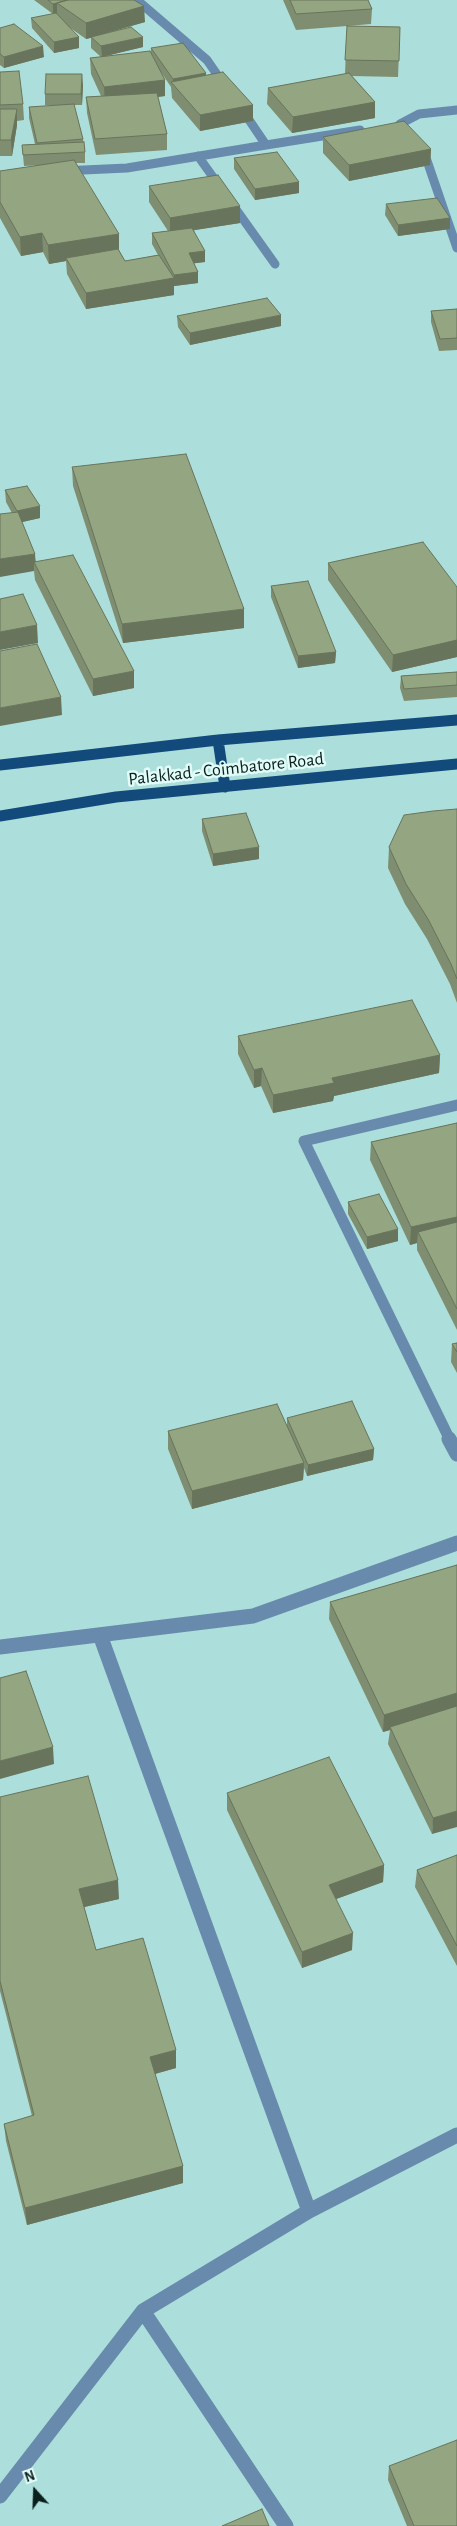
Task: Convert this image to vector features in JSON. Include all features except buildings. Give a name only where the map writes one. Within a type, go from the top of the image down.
[{"type":"main road","name":"Palakkad - Coimbatore Road","points":[[0,764],[218,740],[457,720]]},
{"type":"main road","points":[[218,740],[225,787]]},
{"type":"main road","name":"Palakkad - Coimbatore Road","points":[[0,816],[116,798],[457,764]]},
{"type":"street","points":[[138,0],[207,60],[228,91]]},
{"type":"street","points":[[234,98],[266,145]]},
{"type":"street","points":[[390,125],[403,127],[419,114],[457,110]]},
{"type":"street","points":[[49,171],[127,168],[371,128]]},
{"type":"street","points":[[417,142],[423,149],[457,248]]},
{"type":"street","points":[[198,156],[275,264]]},
{"type":"street","points":[[457,1105],[304,1141],[457,1454]]},
{"type":"street","points":[[0,1647],[253,1616],[457,1543]]},
{"type":"street","points":[[100,1635],[309,2211]]},
{"type":"street","points":[[0,2496],[143,2311],[309,2211],[457,2135]]},
{"type":"street","points":[[143,2311],[286,2526]]}]
